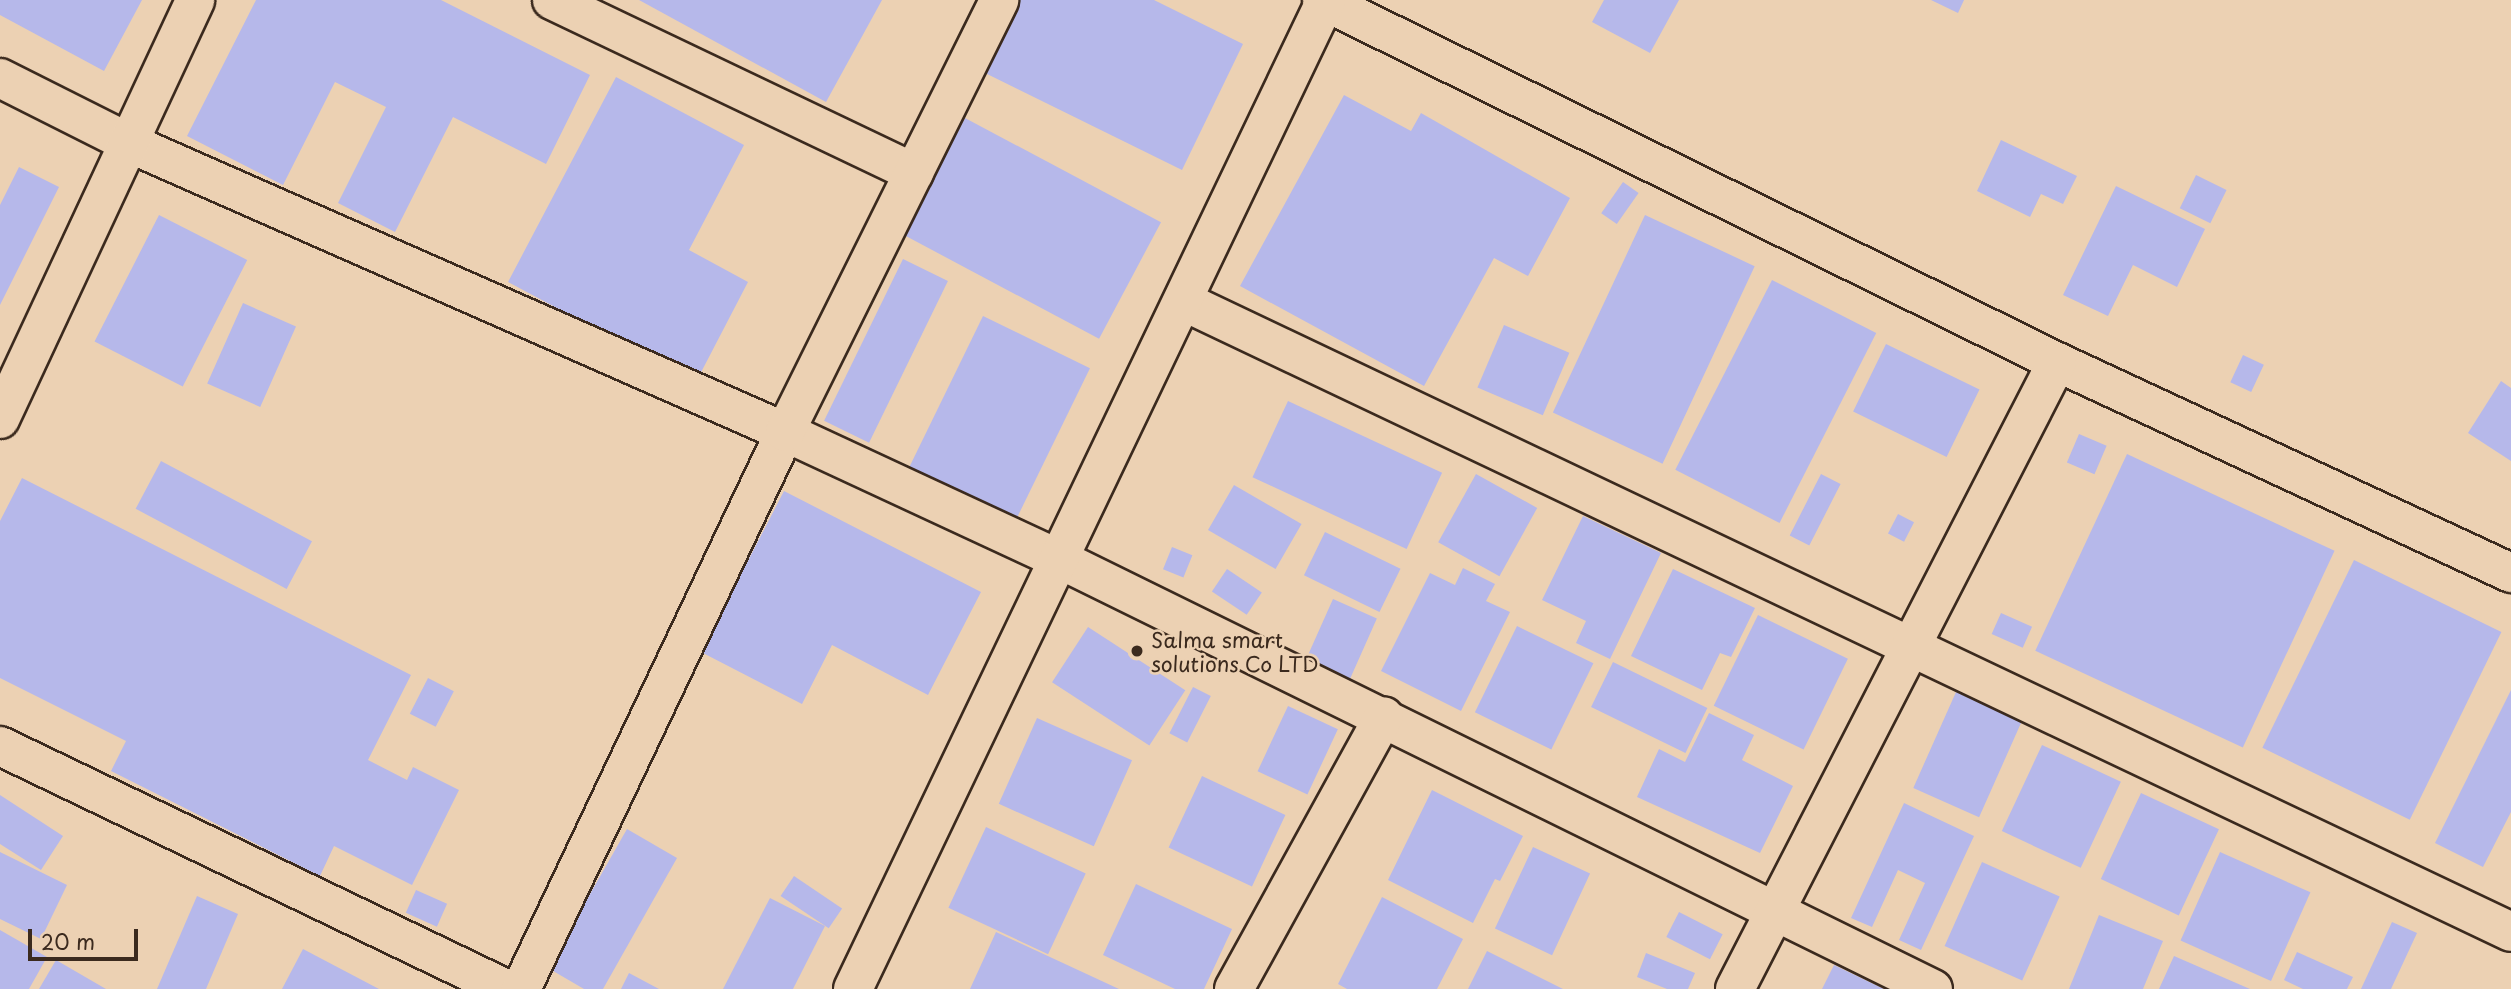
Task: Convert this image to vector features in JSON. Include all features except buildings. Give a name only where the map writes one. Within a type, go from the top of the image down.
[{"type":"street","points":[[0,419],[195,0]]},
{"type":"street","points":[[552,0],[914,173]]},
{"type":"street","points":[[520,989],[785,432],[999,0]]},
{"type":"street","points":[[853,989],[1325,1],[2057,362],[2511,573]]},
{"type":"street","points":[[0,78],[129,143],[785,432],[1059,559],[1384,716],[1774,913],[1933,989]]},
{"type":"street","points":[[1183,300],[2511,932]]},
{"type":"street","points":[[1735,989],[2057,362]]},
{"type":"street","points":[[1234,989],[1384,716]]},
{"type":"street","points":[[0,746],[506,989]]},
{"type":"place","name":"Salma smart solutions Co LTD","points":[[1137,651]]}]
